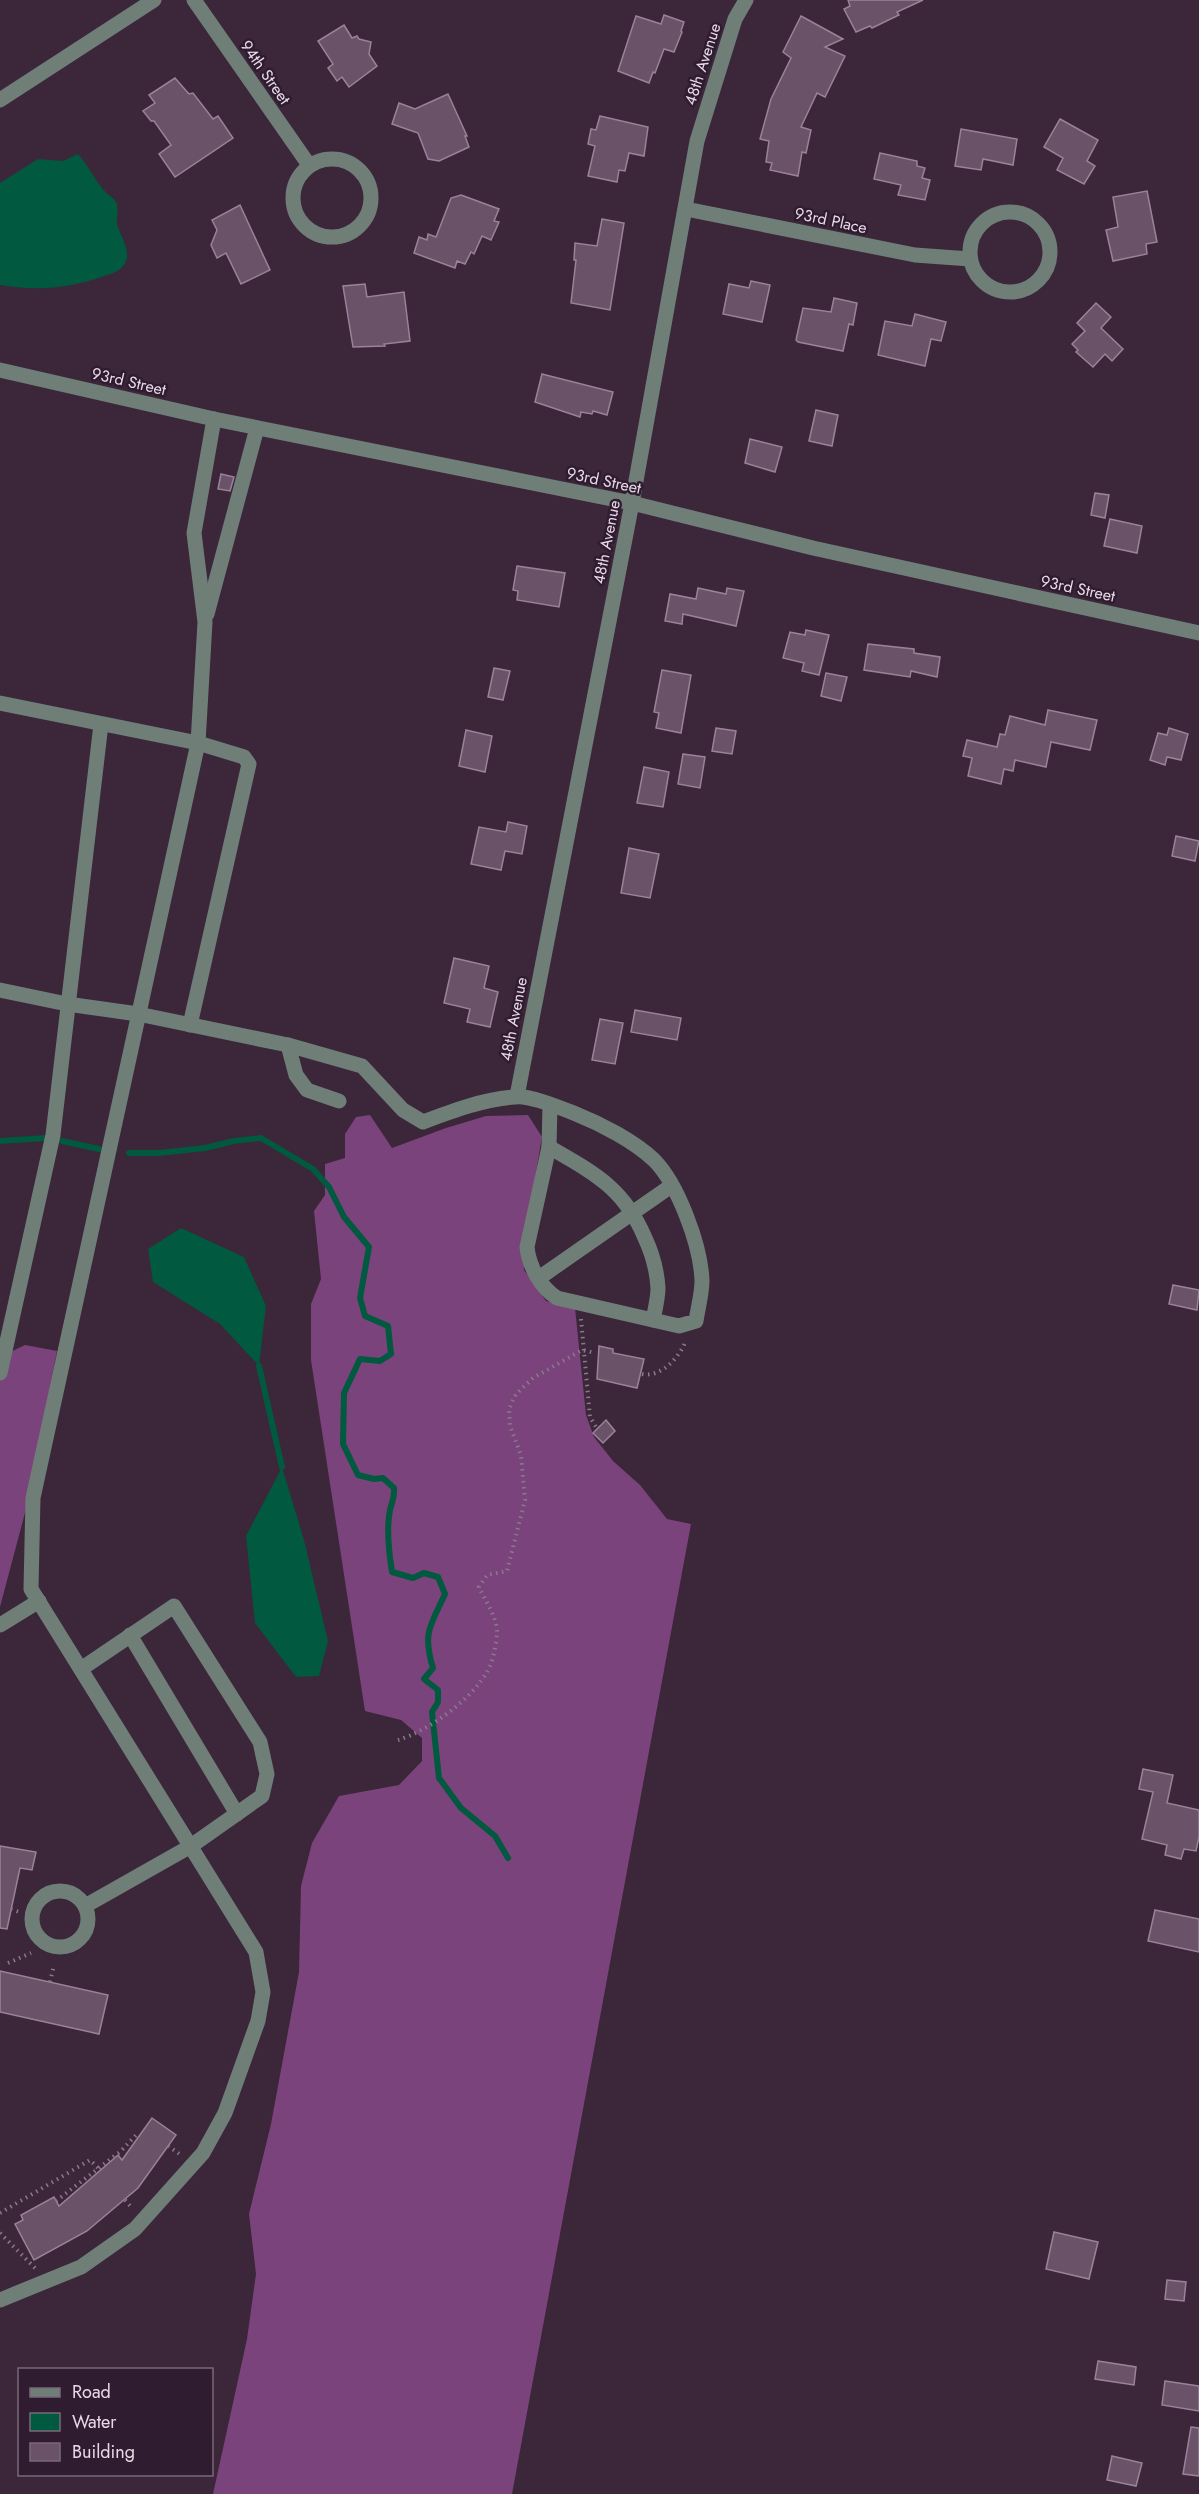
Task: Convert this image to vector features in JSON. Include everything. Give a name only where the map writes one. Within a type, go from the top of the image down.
[{"type":"street","points":[[0,100],[154,0]]},
{"type":"street","name":"94th Street","points":[[194,0],[309,165]]},
{"type":"street","name":"48th Avenue","points":[[517,1096],[632,503],[697,141],[735,19],[746,0]]},
{"type":"street","points":[[322,160],[342,160],[360,169],[368,180],[372,193],[371,207],[366,219],[356,229],[345,235],[333,237],[309,230],[301,221],[295,210],[293,198],[300,174],[309,165],[322,160]]},
{"type":"street","name":"93rd Place","points":[[686,208],[884,250],[970,259]]},
{"type":"street","points":[[1014,213],[1033,219],[1042,229],[1048,241],[1050,254],[1048,266],[1041,278],[1031,286],[1019,291],[1006,292],[993,289],[982,282],[970,259],[970,246],[975,233],[983,223],[994,215],[1014,213]]},
{"type":"street","name":"93rd Street","points":[[0,370],[214,419],[632,503],[813,548],[1199,633]]},
{"type":"street","points":[[0,2300],[81,2267],[135,2229],[203,2153],[225,2113],[258,2021],[263,1992],[256,1952],[31,1589],[33,1498],[198,743],[205,622],[194,534],[214,419]]},
{"type":"street","points":[[205,622],[257,428]]},
{"type":"street","points":[[0,703],[198,743],[244,757],[249,764],[190,1025]]},
{"type":"street","points":[[0,1373],[53,1135],[101,724]]},
{"type":"street","points":[[0,990],[67,1004],[138,1014],[288,1046],[362,1066],[403,1110],[423,1122],[457,1109],[517,1096],[550,1105],[603,1124],[654,1160],[681,1200],[695,1242],[702,1281],[696,1321],[679,1326],[557,1298],[546,1291],[529,1259],[527,1246],[549,1147],[550,1105]]},
{"type":"street","points":[[288,1046],[296,1075],[307,1090],[339,1101]]},
{"type":"street","points":[[549,1147],[585,1168],[618,1192],[633,1212],[652,1253],[658,1288],[653,1320]]},
{"type":"street","points":[[539,1278],[671,1186]]},
{"type":"street","points":[[0,1625],[39,1601]]},
{"type":"street","points":[[81,1669],[174,1606],[260,1742],[267,1774],[262,1796],[190,1846],[85,1906]]},
{"type":"street","points":[[130,1635],[237,1814]]},
{"type":"path","points":[[580,1304],[582,1350],[590,1417],[596,1427]]},
{"type":"path","points":[[642,1374],[659,1372],[672,1362],[684,1345],[690,1323]]},
{"type":"path","points":[[398,1740],[415,1735],[457,1707],[489,1670],[497,1632],[492,1613],[479,1587],[487,1575],[507,1571],[525,1500],[521,1455],[510,1426],[509,1409],[516,1394],[533,1378],[582,1350],[596,1353]]},
{"type":"path","points":[[11,1910],[19,1912]]},
{"type":"path","points":[[8,1963],[31,1953]]},
{"type":"path","points":[[50,1982],[54,1965]]},
{"type":"path","points":[[56,2201],[121,2151],[136,2135],[138,2137]]},
{"type":"path","points":[[0,2213],[90,2160],[99,2169]]},
{"type":"path","points":[[0,2233],[48,2281]]},
{"type":"shaded area","points":[[370,1115],[392,1148],[486,1116],[528,1115],[542,1137],[530,1207],[524,1270],[546,1301],[575,1308],[586,1415],[594,1437],[613,1461],[640,1485],[667,1519],[691,1524],[512,2494],[213,2494],[247,2339],[256,2274],[249,2214],[271,2124],[299,1972],[301,1886],[312,1843],[339,1796],[399,1785],[422,1761],[422,1738],[401,1720],[365,1711],[311,1360],[311,1304],[321,1279],[314,1211],[325,1195],[325,1164],[345,1158],[345,1134],[356,1117]]},
{"type":"shaded area","points":[[25,1345],[57,1351],[26,1509],[0,1607],[0,1357]]},
{"type":"water","points":[[78,154],[102,188],[117,204],[117,224],[127,253],[124,265],[112,273],[65,286],[28,288],[0,285],[0,183],[38,159],[63,161]]},
{"type":"water","points":[[181,1228],[244,1257],[266,1306],[259,1366],[220,1324],[153,1282],[148,1249]]},
{"type":"water","points":[[282,1467],[304,1540],[328,1641],[319,1676],[296,1677],[255,1623],[246,1536]]},
{"type":"building","points":[[848,0],[923,0],[897,12],[899,15],[872,28],[870,26],[856,32],[844,9],[850,6]]},
{"type":"building","points":[[664,15],[684,22],[682,32],[674,52],[664,49],[649,83],[618,71],[636,16],[661,24]]},
{"type":"building","points":[[801,16],[843,39],[825,47],[845,56],[825,97],[817,93],[801,127],[811,130],[806,153],[802,152],[798,176],[770,170],[772,163],[766,162],[769,141],[760,139],[771,99],[791,58],[783,52]]},
{"type":"building","points":[[344,25],[352,38],[357,36],[359,39],[371,42],[369,54],[377,66],[349,87],[342,77],[337,81],[328,68],[333,64],[318,41]]},
{"type":"building","points":[[175,78],[189,94],[193,93],[213,119],[218,116],[233,138],[175,177],[159,154],[171,145],[154,121],[151,121],[143,111],[155,103],[149,95]]},
{"type":"building","points":[[448,94],[467,136],[465,136],[469,147],[439,161],[428,159],[418,133],[392,124],[399,103],[415,109]]},
{"type":"building","points":[[600,116],[648,127],[644,156],[629,153],[625,171],[619,170],[617,182],[588,176],[595,146],[588,144],[591,129],[596,130]]},
{"type":"building","points":[[1060,119],[1098,140],[1087,161],[1095,166],[1084,184],[1057,170],[1063,158],[1044,147]]},
{"type":"building","points":[[961,129],[1017,139],[1013,165],[983,159],[981,170],[955,166]]},
{"type":"building","points":[[880,153],[917,161],[917,166],[925,168],[922,178],[930,180],[925,200],[898,195],[901,185],[874,179]]},
{"type":"building","points":[[1147,191],[1157,242],[1146,244],[1147,254],[1113,261],[1106,230],[1118,227],[1113,197]]},
{"type":"building","points":[[461,195],[499,209],[494,221],[499,222],[491,240],[482,236],[474,254],[471,252],[465,264],[457,261],[455,268],[414,253],[419,237],[427,240],[428,234],[436,237],[451,198]]},
{"type":"building","points":[[240,205],[270,270],[241,284],[226,253],[217,258],[211,245],[217,230],[212,220]]},
{"type":"building","points":[[602,219],[624,223],[610,310],[571,303],[576,260],[574,260],[575,243],[597,246]]},
{"type":"building","points":[[751,281],[770,285],[762,322],[723,314],[729,284],[749,288]]},
{"type":"building","points":[[365,284],[367,297],[404,292],[410,341],[384,344],[385,346],[353,347],[343,286]]},
{"type":"building","points":[[834,298],[857,303],[853,325],[849,324],[843,351],[798,342],[796,340],[803,308],[831,312]]},
{"type":"building","points":[[1096,303],[1111,317],[1101,328],[1123,349],[1112,361],[1105,354],[1093,367],[1076,352],[1078,350],[1072,344],[1085,331],[1077,323]]},
{"type":"building","points":[[915,314],[946,322],[941,341],[931,339],[925,366],[878,355],[885,321],[912,326]]},
{"type":"building","points":[[542,374],[613,392],[607,415],[593,411],[592,414],[581,412],[580,417],[535,402]]},
{"type":"building","points":[[816,410],[838,415],[832,446],[809,441]]},
{"type":"building","points":[[750,439],[782,447],[775,472],[745,463]]},
{"type":"building","points":[[221,474],[234,477],[230,491],[218,489]]},
{"type":"building","points":[[1095,493],[1109,495],[1105,518],[1091,515]]},
{"type":"building","points":[[1110,519],[1142,526],[1137,553],[1104,546]]},
{"type":"building","points":[[517,566],[565,573],[559,607],[517,600],[518,591],[513,590]]},
{"type":"building","points":[[698,588],[726,594],[727,588],[744,591],[736,626],[683,614],[682,624],[665,621],[670,594],[696,599]]},
{"type":"building","points":[[806,630],[829,635],[819,675],[802,671],[804,663],[783,658],[790,632],[805,635]]},
{"type":"building","points":[[868,644],[914,649],[914,653],[940,657],[937,677],[911,671],[910,677],[864,670]]},
{"type":"building","points":[[494,668],[510,671],[503,700],[488,697]]},
{"type":"building","points":[[662,670],[691,675],[681,733],[656,728],[659,713],[654,712]]},
{"type":"building","points":[[826,673],[847,677],[841,701],[821,696]]},
{"type":"building","points":[[1048,710],[1097,720],[1090,750],[1051,742],[1046,767],[1015,760],[1013,771],[1004,769],[1001,784],[968,776],[972,758],[963,756],[967,740],[997,747],[1000,734],[1005,735],[1010,716],[1045,725]]},
{"type":"building","points":[[716,728],[736,731],[732,754],[712,751]]},
{"type":"building","points":[[1169,728],[1188,734],[1181,760],[1167,757],[1165,765],[1150,760],[1158,733],[1167,735]]},
{"type":"building","points":[[466,730],[492,736],[485,772],[459,766]]},
{"type":"building","points":[[683,754],[705,757],[700,788],[678,784]]},
{"type":"building","points":[[644,767],[669,772],[663,807],[637,803]]},
{"type":"building","points":[[508,822],[527,826],[522,854],[505,851],[501,870],[471,864],[479,827],[506,832]]},
{"type":"building","points":[[1176,836],[1199,841],[1195,861],[1172,856]]},
{"type":"building","points":[[629,848],[659,854],[650,898],[621,893]]},
{"type":"building","points":[[454,958],[489,966],[484,988],[498,992],[490,1027],[467,1022],[470,1009],[444,1003]]},
{"type":"building","points":[[635,1010],[681,1018],[677,1040],[631,1032]]},
{"type":"building","points":[[600,1019],[623,1023],[615,1064],[592,1060]]},
{"type":"building","points":[[1173,1285],[1199,1290],[1197,1310],[1169,1304]]},
{"type":"building","points":[[599,1346],[613,1349],[613,1353],[644,1359],[637,1388],[597,1379]]},
{"type":"building","points":[[606,1420],[615,1431],[603,1443],[593,1433]]},
{"type":"building","points":[[1143,1769],[1173,1775],[1167,1803],[1199,1810],[1199,1837],[1196,1851],[1184,1849],[1181,1859],[1165,1855],[1167,1845],[1142,1839],[1153,1792],[1139,1789]]},
{"type":"building","points":[[0,1846],[36,1852],[32,1870],[20,1868],[7,1929],[0,1928]]},
{"type":"building","points":[[1155,1910],[1199,1919],[1199,1952],[1148,1941]]},
{"type":"building","points":[[0,1971],[108,1995],[99,2034],[0,2012]]},
{"type":"building","points":[[152,2118],[176,2135],[138,2188],[87,2231],[34,2260],[15,2224],[23,2220],[21,2215],[54,2197],[59,2206],[118,2155],[122,2160]]},
{"type":"building","points":[[1054,2232],[1098,2242],[1089,2279],[1046,2269]]},
{"type":"building","points":[[1167,2280],[1186,2282],[1184,2301],[1165,2299]]},
{"type":"building","points":[[1098,2361],[1136,2367],[1134,2385],[1095,2379]]},
{"type":"building","points":[[1165,2381],[1199,2386],[1199,2411],[1162,2405]]},
{"type":"building","points":[[1191,2427],[1199,2428],[1199,2476],[1183,2474]]},
{"type":"building","points":[[1112,2456],[1142,2463],[1136,2486],[1107,2480]]},
{"type":"waterway","points":[[0,1141],[46,1138]]},
{"type":"waterway","points":[[129,1153],[159,1153],[205,1148],[261,1138],[313,1169],[329,1187],[344,1217],[369,1247],[360,1298],[365,1316],[388,1326],[391,1354],[380,1361],[360,1359],[344,1393],[343,1444],[358,1475],[374,1479],[383,1478],[394,1488],[388,1525],[392,1572],[413,1578],[424,1573],[438,1577],[445,1594],[428,1637],[433,1668],[424,1679],[438,1690],[438,1702],[432,1712],[439,1778],[461,1808],[495,1836],[508,1858]]},
{"type":"waterway","points":[[62,1141],[99,1149]]},
{"type":"waterway","points":[[259,1366],[282,1467]]}]
